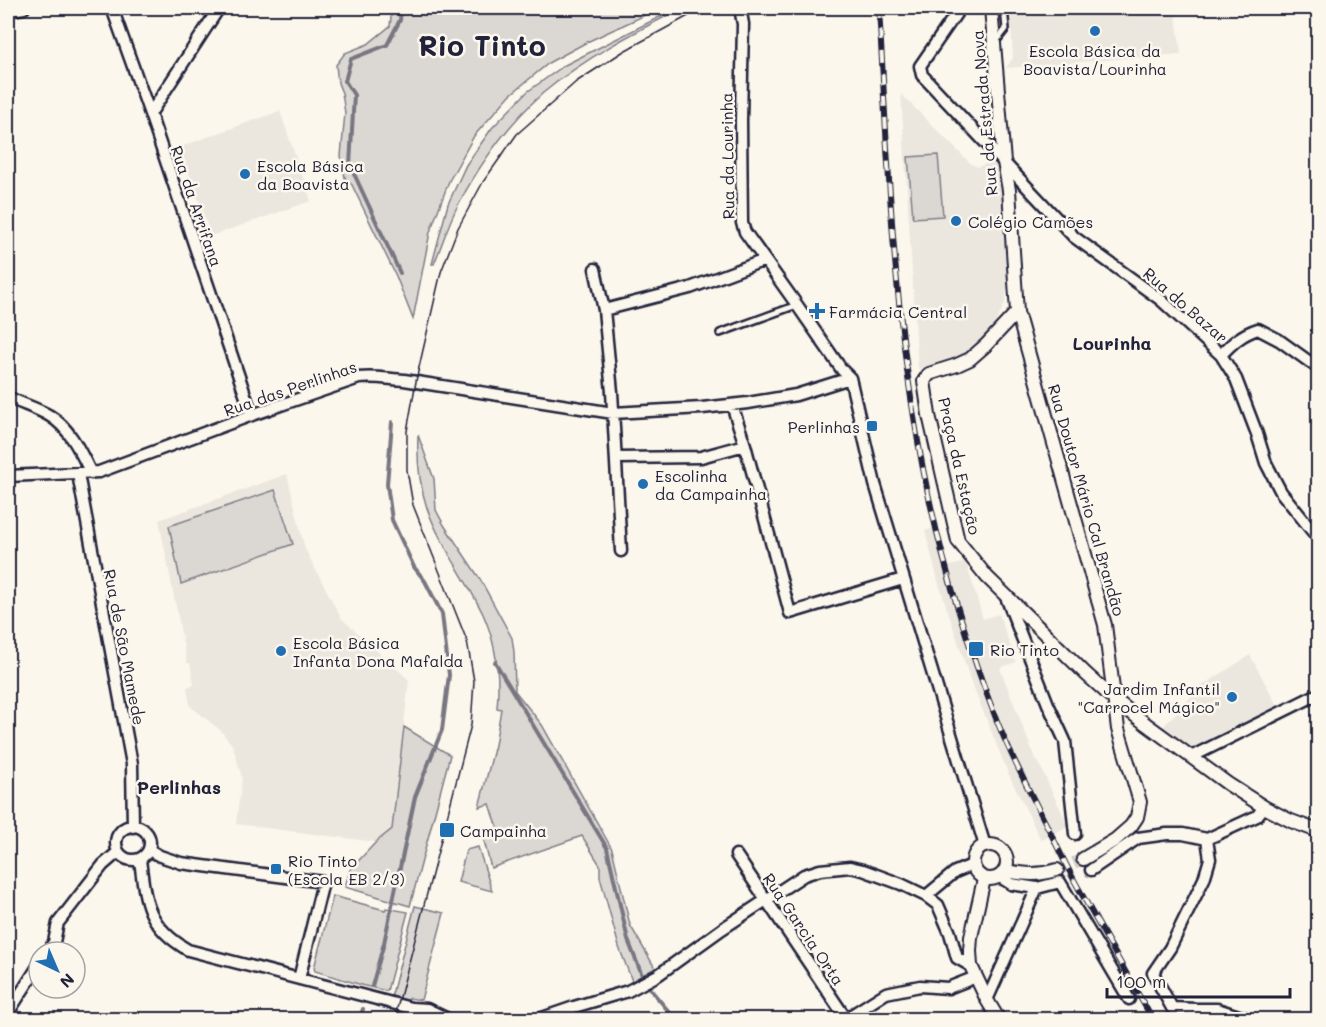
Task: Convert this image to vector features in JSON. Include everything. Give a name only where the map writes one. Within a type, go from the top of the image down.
[{"type":"street","points":[[8,11],[24,8]]},
{"type":"street","name":"Rua da Arrifana","points":[[112,8],[252,416]]},
{"type":"street","points":[[150,114],[219,8]]},
{"type":"street","name":"Rua da Lourinha","points":[[740,8],[743,24],[741,213],[745,232],[842,370],[850,378]]},
{"type":"street","points":[[743,24],[748,8]]},
{"type":"street","name":"Rua do Bazar","points":[[960,8],[920,66],[922,75],[1074,237],[1161,300],[1221,355],[1236,379],[1266,463],[1281,492],[1318,538]]},
{"type":"street","name":"Rua da Estrada Nova","points":[[991,8],[1017,312]]},
{"type":"street","points":[[604,310],[690,288],[765,260]]},
{"type":"street","points":[[595,269],[604,310],[617,458],[621,551]]},
{"type":"street","name":"Praça da Estação","points":[[1017,312],[970,359],[929,374],[924,381],[929,415],[958,541],[1006,597],[1115,700],[1228,784],[1264,807],[1291,821],[1318,831]]},
{"type":"street","name":"Rua Doutor Mário Cal Brandão","points":[[1017,312],[1105,625],[1115,700]]},
{"type":"street","points":[[1221,355],[1233,341],[1258,328],[1318,368]]},
{"type":"street","name":"Rua das Perlinhas","points":[[8,476],[99,472],[359,378],[376,376],[613,413],[732,405],[796,395],[850,378]]},
{"type":"street","points":[[850,378],[875,484],[985,846]]},
{"type":"street","points":[[8,397],[51,417],[60,424],[79,449],[91,473]]},
{"type":"street","points":[[732,405],[790,613],[903,579]]},
{"type":"street","points":[[617,458],[701,457],[745,445]]},
{"type":"street","name":"Rua de São Mamede","points":[[78,474],[132,764],[133,826]]},
{"type":"street","points":[[1006,597],[1065,741],[1075,834]]},
{"type":"street","points":[[1191,757],[1318,694]]},
{"type":"street","points":[[1083,859],[1124,833],[1137,817],[1140,802],[1118,729],[1115,700]]},
{"type":"street","points":[[1091,870],[1138,838],[1183,834],[1207,839],[1257,816],[1264,807]]},
{"type":"street","points":[[138,827],[147,834],[149,850],[140,859],[126,859],[118,852],[116,841],[118,835],[127,828],[138,827]]},
{"type":"street","points":[[1207,839],[1210,859],[1204,879],[1170,948],[1152,973],[1172,1008],[1217,1009],[1251,1020]]},
{"type":"street","points":[[1003,874],[1007,859],[1001,849],[990,845],[979,848],[972,865],[978,876],[984,879],[992,880],[1003,874],[1044,874],[1057,870]]},
{"type":"street","points":[[149,850],[181,863],[323,882],[299,979]]},
{"type":"street","points":[[54,940],[58,923],[103,865],[118,852]]},
{"type":"street","name":"Rua Garcia Orta","points":[[736,855],[847,1019]]},
{"type":"street","points":[[140,859],[144,891],[150,911],[159,928],[172,941],[188,950],[411,1008],[427,1009],[450,1020]]},
{"type":"street","points":[[926,896],[955,872],[972,865]]},
{"type":"street","points":[[537,1020],[628,991],[658,975],[722,928],[804,875],[820,870],[849,867],[863,870],[926,896],[938,905],[950,933],[957,958],[974,972]]},
{"type":"street","points":[[1003,874],[1011,884],[1037,888],[1060,882],[1129,999]]},
{"type":"street","points":[[984,879],[970,951],[974,972],[999,1020]]},
{"type":"street","points":[[987,1000],[1037,888]]},
{"type":"street","points":[[847,1019],[886,993],[920,986],[948,988],[974,972]]},
{"type":"street","points":[[8,1012],[27,983]]},
{"type":"street","points":[[411,1008],[420,1020]]},
{"type":"lane","points":[[994,45],[1006,29],[1004,8]]},
{"type":"lane","points":[[720,333],[797,305]]},
{"type":"shaded area","points":[[392,8],[660,8],[550,62],[510,95],[474,136],[449,181],[430,232],[413,319],[396,276],[352,185],[345,178],[341,156],[345,113],[336,65],[345,53],[368,44],[390,26]]},
{"type":"shaded area","points":[[677,8],[683,8],[593,57],[559,80],[530,105],[496,145],[476,175],[454,212],[434,264],[432,264],[448,204],[466,165],[492,128],[527,92],[565,65]]},
{"type":"shaded area","name":"Escola Básica da Boavista/Lourinha","points":[[1010,8],[1175,8],[1181,54],[1006,68],[1013,58]]},
{"type":"shaded area","name":"Colégio Camões","points":[[901,94],[970,163],[978,167],[993,161],[998,166],[1009,274],[1005,303],[994,326],[977,347],[956,360],[918,369]]},
{"type":"shaded area","name":"Escola Básica da Boavista","points":[[280,111],[311,201],[211,236],[180,147]]},
{"type":"shaded area","points":[[938,155],[943,216],[913,218],[908,157]]},
{"type":"shaded area","points":[[418,435],[434,479],[436,510],[480,579],[512,638],[515,691],[542,725],[612,849],[630,925],[655,968],[632,981],[619,947],[600,877],[600,865],[582,836],[491,868],[483,837],[499,831],[490,804],[479,807],[495,745],[501,709],[497,708],[496,660],[483,614],[432,522],[427,508],[419,472]]},
{"type":"shaded area","name":"Escola Básica Infanta Dona Mafalda","points":[[287,474],[305,549],[341,618],[409,680],[392,830],[376,842],[236,824],[242,778],[233,746],[220,730],[190,706],[187,687],[194,685],[190,663],[187,663],[159,520]]},
{"type":"shaded area","points":[[275,490],[293,544],[181,584],[169,526]]},
{"type":"shaded area","points":[[933,528],[944,568],[966,562],[983,619],[999,614],[1016,662],[1000,668],[1036,761],[1068,826],[1041,840],[1008,773],[970,679],[938,581],[925,531]]},
{"type":"shaded area","name":"Jardim Infantil \"Carrocel Mágico\"","points":[[1250,655],[1278,707],[1193,748],[1185,747],[1162,728],[1200,687]]},
{"type":"shaded area","points":[[404,727],[450,755],[410,906],[345,887],[350,870],[376,842],[392,829]]},
{"type":"shaded area","points":[[478,847],[492,891],[458,882],[466,850]]},
{"type":"shaded area","points":[[333,896],[385,910],[386,908],[408,912],[387,991],[315,971]]},
{"type":"shaded area","points":[[415,906],[444,913],[421,1000],[409,998],[407,1002],[391,998]]},
{"type":"waterway","name":"Rio Tinto","points":[[400,273],[350,165],[354,95],[345,81],[351,59],[387,45],[400,20],[401,8]]},
{"type":"waterway","points":[[372,986],[384,943],[415,797],[442,730],[449,675],[442,614],[425,581],[414,567],[392,520],[387,484],[392,422]]},
{"type":"waterway","name":"Rio Tinto","points":[[495,662],[607,848],[628,940],[645,983],[676,1020]]},
{"type":"waterway","points":[[359,1020],[363,1009]]},
{"type":"tunnel","points":[[1057,870],[1083,859]]},
{"type":"tram line","points":[[394,1020],[471,725],[474,681],[467,641],[413,505],[407,470],[407,431],[441,272],[458,228],[483,182],[517,134],[576,82],[624,51],[703,8]]},
{"type":"railway","points":[[879,8],[891,213],[900,315],[914,417],[928,495],[947,572],[970,647],[1007,746],[1074,880],[1153,1020]]},
{"type":"place","name":"Escola Básica da Boavista/Lourinha","points":[[1095,31]]},
{"type":"place","name":"Escola Básica da Boavista","points":[[245,174]]},
{"type":"place","name":"Colégio Camões","points":[[956,221]]},
{"type":"place","name":"Farmácia Central","points":[[817,311]]},
{"type":"place","name":"Perlinhas","points":[[872,426]]},
{"type":"place","name":"Escolinha da Campainha","points":[[643,484]]},
{"type":"place","name":"Rio Tinto","points":[[976,649]]},
{"type":"place","name":"Escola Básica Infanta Dona Mafalda","points":[[281,651]]},
{"type":"place","name":"Jardim Infantil \"Carrocel Mágico\"","points":[[1232,697]]},
{"type":"place","name":"Campainha","points":[[447,830]]},
{"type":"place","name":"Rio Tinto (Escola EB 2/3)","points":[[276,869]]},
{"type":"district","name":"Rio Tinto","points":[[482,45]]},
{"type":"district","name":"Lourinha","points":[[1112,343]]},
{"type":"district","name":"Perlinhas","points":[[179,787]]}]
